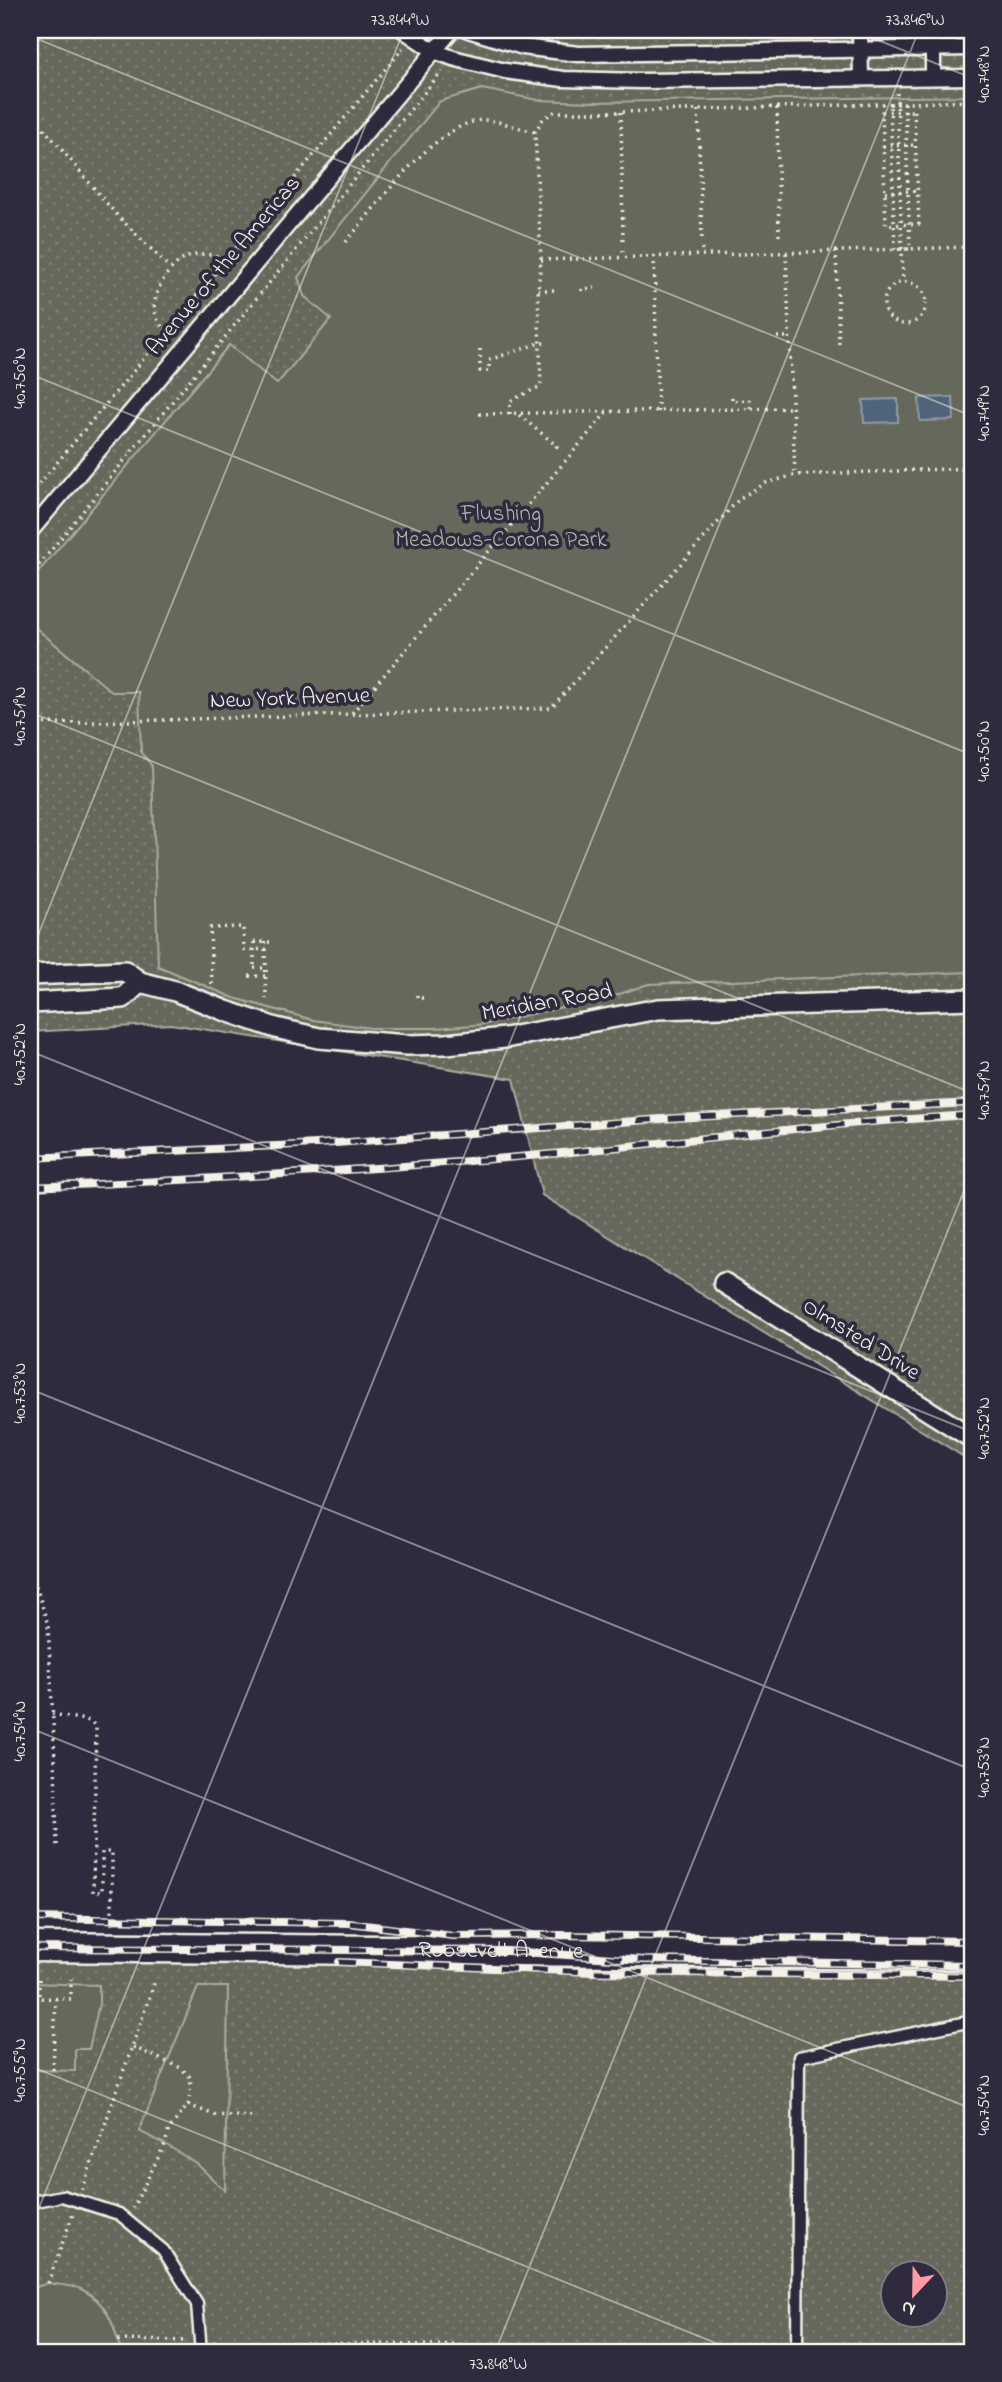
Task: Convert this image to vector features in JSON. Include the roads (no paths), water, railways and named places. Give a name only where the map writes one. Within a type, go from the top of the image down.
[{"type":"main road","name":"Roosevelt Avenue","points":[[30,1947],[972,1955]]},
{"type":"street","name":"Avenue of the Americas","points":[[30,532],[452,30]]},
{"type":"street","points":[[468,30],[523,47],[578,54],[972,48]]},
{"type":"street","points":[[860,30],[861,78]]},
{"type":"street","points":[[933,30],[933,77]]},
{"type":"street","points":[[408,33],[434,51],[453,58],[505,71],[563,79],[641,81],[972,77]]},
{"type":"street","name":"Meridian Road","points":[[30,975],[125,971],[140,982],[175,991],[276,1028],[319,1038],[407,1045],[505,1038],[658,1009],[972,999]]},
{"type":"street","points":[[30,1003],[124,998],[140,982]]},
{"type":"street","name":"Olmsted Drive","points":[[724,1283],[972,1438]]},
{"type":"lane","points":[[797,2351],[799,2057],[972,2021]]},
{"type":"lane","points":[[30,2202],[62,2196],[119,2214],[163,2250],[197,2304],[201,2347]]},
{"type":"water","points":[[953,397],[954,420],[920,421],[919,398]]},
{"type":"water","points":[[898,399],[898,422],[864,423],[863,400]]},
{"type":"railway","points":[[30,1158],[336,1143],[675,1118],[972,1103]]},
{"type":"railway","points":[[30,1187],[413,1165],[541,1155],[810,1127],[972,1115]]},
{"type":"railway","points":[[30,1918],[349,1923],[453,1936],[972,1941]]},
{"type":"railway","points":[[30,1948],[507,1951],[643,1960],[972,1965]]},
{"type":"railway","points":[[339,1962],[593,1972],[972,1976]]},
{"type":"park label","name":"Flushing Meadows-Corona Park","points":[[501,527]]}]
